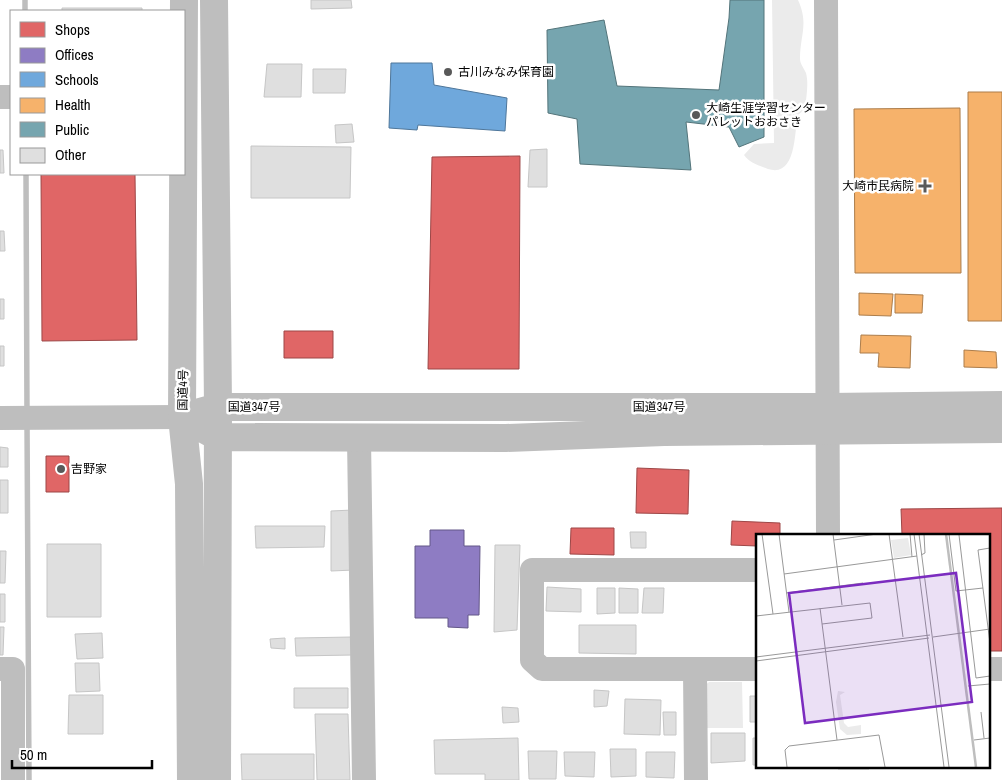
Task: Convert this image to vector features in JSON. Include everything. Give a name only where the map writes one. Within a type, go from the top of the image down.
[{"type":"highway","points":[[214,0],[218,407],[217,780]]},
{"type":"highway","name":"国道4号","points":[[183,175],[182,418],[189,484],[191,780]]},
{"type":"highway","name":"国道347号","points":[[182,418],[218,438],[506,438],[664,432],[1002,405]]},
{"type":"highway","name":"国道347号","points":[[182,418],[218,407],[827,419],[1002,429]]},
{"type":"street","points":[[826,0],[828,534]]},
{"type":"street","points":[[7,418],[182,418]]},
{"type":"street","points":[[359,438],[364,780]]},
{"type":"street","points":[[756,570],[532,570],[532,660],[542,668],[756,669]]},
{"type":"street","points":[[0,669],[13,669],[13,780]]},
{"type":"street","points":[[695,669],[696,780]]},
{"type":"shaded area","points":[[772,0],[798,0],[803,16],[800,61],[806,73],[807,82],[805,109],[798,115],[789,160],[784,167],[777,170],[758,165],[744,155],[754,144],[774,143]]},
{"type":"shaded area","points":[[709,682],[742,682],[743,728],[699,728],[699,691]]},
{"type":"building: Shops","points":[[520,156],[519,369],[428,369],[432,157]]},
{"type":"building: Shops","points":[[41,175],[135,175],[137,340],[42,341]]},
{"type":"building: Shops","points":[[284,331],[333,331],[333,358],[284,358]]},
{"type":"building: Shops","points":[[46,456],[69,456],[69,492],[46,492]]},
{"type":"building: Shops","points":[[637,468],[689,470],[688,514],[636,513]]},
{"type":"building: Shops","points":[[1002,508],[1002,651],[990,651],[990,534],[902,534],[901,509]]},
{"type":"building: Shops","points":[[732,521],[780,523],[780,534],[756,534],[756,546],[731,545]]},
{"type":"building: Shops","points":[[571,528],[614,528],[614,555],[570,554]]},
{"type":"building: Offices","points":[[430,530],[464,530],[464,546],[480,546],[479,615],[468,615],[468,628],[448,627],[448,618],[415,618],[415,546],[430,546]]},
{"type":"building: Schools","points":[[391,63],[432,63],[434,85],[507,98],[505,131],[418,125],[417,130],[389,128]]},
{"type":"building: Health","points":[[968,92],[1002,92],[1002,321],[968,321]]},
{"type":"building: Health","points":[[960,108],[961,273],[855,273],[854,109]]},
{"type":"building: Health","points":[[859,293],[893,294],[891,316],[859,315]]},
{"type":"building: Health","points":[[895,294],[923,295],[922,313],[895,313]]},
{"type":"building: Health","points":[[861,335],[911,336],[910,368],[878,367],[879,353],[860,353]]},
{"type":"building: Health","points":[[964,350],[996,352],[997,368],[964,367]]},
{"type":"building: Public","points":[[730,0],[764,0],[764,137],[739,147],[729,127],[686,122],[691,170],[580,164],[577,119],[548,113],[547,30],[604,20],[617,86],[719,90]]},
{"type":"building: Other","points":[[311,0],[351,0],[352,8],[311,9]]},
{"type":"building: Other","points":[[62,8],[142,8],[142,10],[62,10]]},
{"type":"building: Other","points":[[267,64],[302,64],[301,97],[264,97]]},
{"type":"building: Other","points":[[313,69],[346,69],[345,93],[313,93]]},
{"type":"building: Other","points":[[352,124],[354,142],[336,143],[335,125]]},
{"type":"building: Other","points":[[251,146],[351,147],[350,198],[251,198]]},
{"type":"building: Other","points":[[547,149],[547,187],[528,187],[530,150]]},
{"type":"building: Other","points":[[0,150],[3,150],[4,173],[0,173]]},
{"type":"building: Other","points":[[0,231],[4,231],[5,251],[0,251]]},
{"type":"building: Other","points":[[0,299],[4,299],[4,319],[0,319]]},
{"type":"building: Other","points":[[0,346],[4,346],[4,366],[0,366]]},
{"type":"building: Other","points":[[0,447],[8,448],[8,467],[0,467]]},
{"type":"building: Other","points":[[0,480],[8,480],[8,513],[0,513]]},
{"type":"building: Other","points":[[353,510],[354,570],[331,571],[331,511]]},
{"type":"building: Other","points":[[255,526],[325,526],[324,547],[256,548]]},
{"type":"building: Other","points":[[630,532],[646,532],[646,548],[631,548]]},
{"type":"building: Other","points":[[47,544],[101,544],[101,617],[47,617]]},
{"type":"building: Other","points":[[495,545],[520,545],[517,630],[494,632]]},
{"type":"building: Other","points":[[0,551],[6,551],[5,583],[0,583]]},
{"type":"building: Other","points":[[547,587],[581,589],[581,612],[546,611]]},
{"type":"building: Other","points":[[597,588],[615,588],[615,613],[597,614]]},
{"type":"building: Other","points":[[619,588],[638,589],[638,613],[619,613]]},
{"type":"building: Other","points":[[644,588],[664,588],[663,613],[642,613]]},
{"type":"building: Other","points":[[0,594],[5,594],[5,622],[0,622]]},
{"type":"building: Other","points":[[579,625],[636,625],[636,654],[579,653]]},
{"type":"building: Other","points":[[0,627],[4,627],[3,655],[0,655]]},
{"type":"building: Other","points":[[102,633],[103,658],[77,659],[75,634]]},
{"type":"building: Other","points":[[352,637],[353,655],[296,656],[295,638]]},
{"type":"building: Other","points":[[285,638],[285,649],[271,648],[270,639]]},
{"type":"building: Other","points":[[75,663],[99,663],[100,691],[76,692]]},
{"type":"building: Other","points":[[294,688],[348,688],[348,708],[294,708]]},
{"type":"building: Other","points":[[594,690],[609,691],[607,706],[594,707]]},
{"type":"building: Other","points":[[69,695],[103,695],[103,734],[68,734]]},
{"type":"building: Other","points":[[750,696],[756,696],[756,722],[750,722]]},
{"type":"building: Other","points":[[625,699],[661,700],[660,735],[624,734]]},
{"type":"building: Other","points":[[502,707],[518,708],[519,722],[503,723]]},
{"type":"building: Other","points":[[663,712],[676,712],[676,735],[664,735]]},
{"type":"building: Other","points":[[315,714],[348,714],[350,780],[317,780]]},
{"type":"building: Other","points":[[711,733],[745,733],[745,761],[711,763]]},
{"type":"building: Other","points":[[518,738],[519,780],[485,780],[485,774],[435,774],[434,740]]},
{"type":"building: Other","points":[[753,738],[756,738],[756,765],[753,765]]},
{"type":"building: Other","points":[[610,749],[636,749],[636,776],[611,777]]},
{"type":"building: Other","points":[[528,751],[557,751],[556,779],[529,779]]},
{"type":"building: Other","points":[[564,752],[595,752],[594,777],[565,776]]},
{"type":"building: Other","points":[[646,752],[675,752],[674,778],[646,777]]},
{"type":"building: Other","points":[[241,754],[314,754],[314,780],[242,780]]},
{"type":"building: Other","points":[[838,768],[869,768],[869,769]]},
{"type":"waterway","points":[[25,0],[25,10]]},
{"type":"waterway","points":[[26,175],[27,413]]},
{"type":"waterway","points":[[27,422],[29,780]]},
{"type":"place","name":"古川みなみ保育園","points":[[448,72]]},
{"type":"place","name":"大崎生涯学習センター パレットおおさき","points":[[696,115]]},
{"type":"place","name":"大崎市民病院","points":[[925,186]]},
{"type":"place","name":"吉野家","points":[[61,469]]}]
